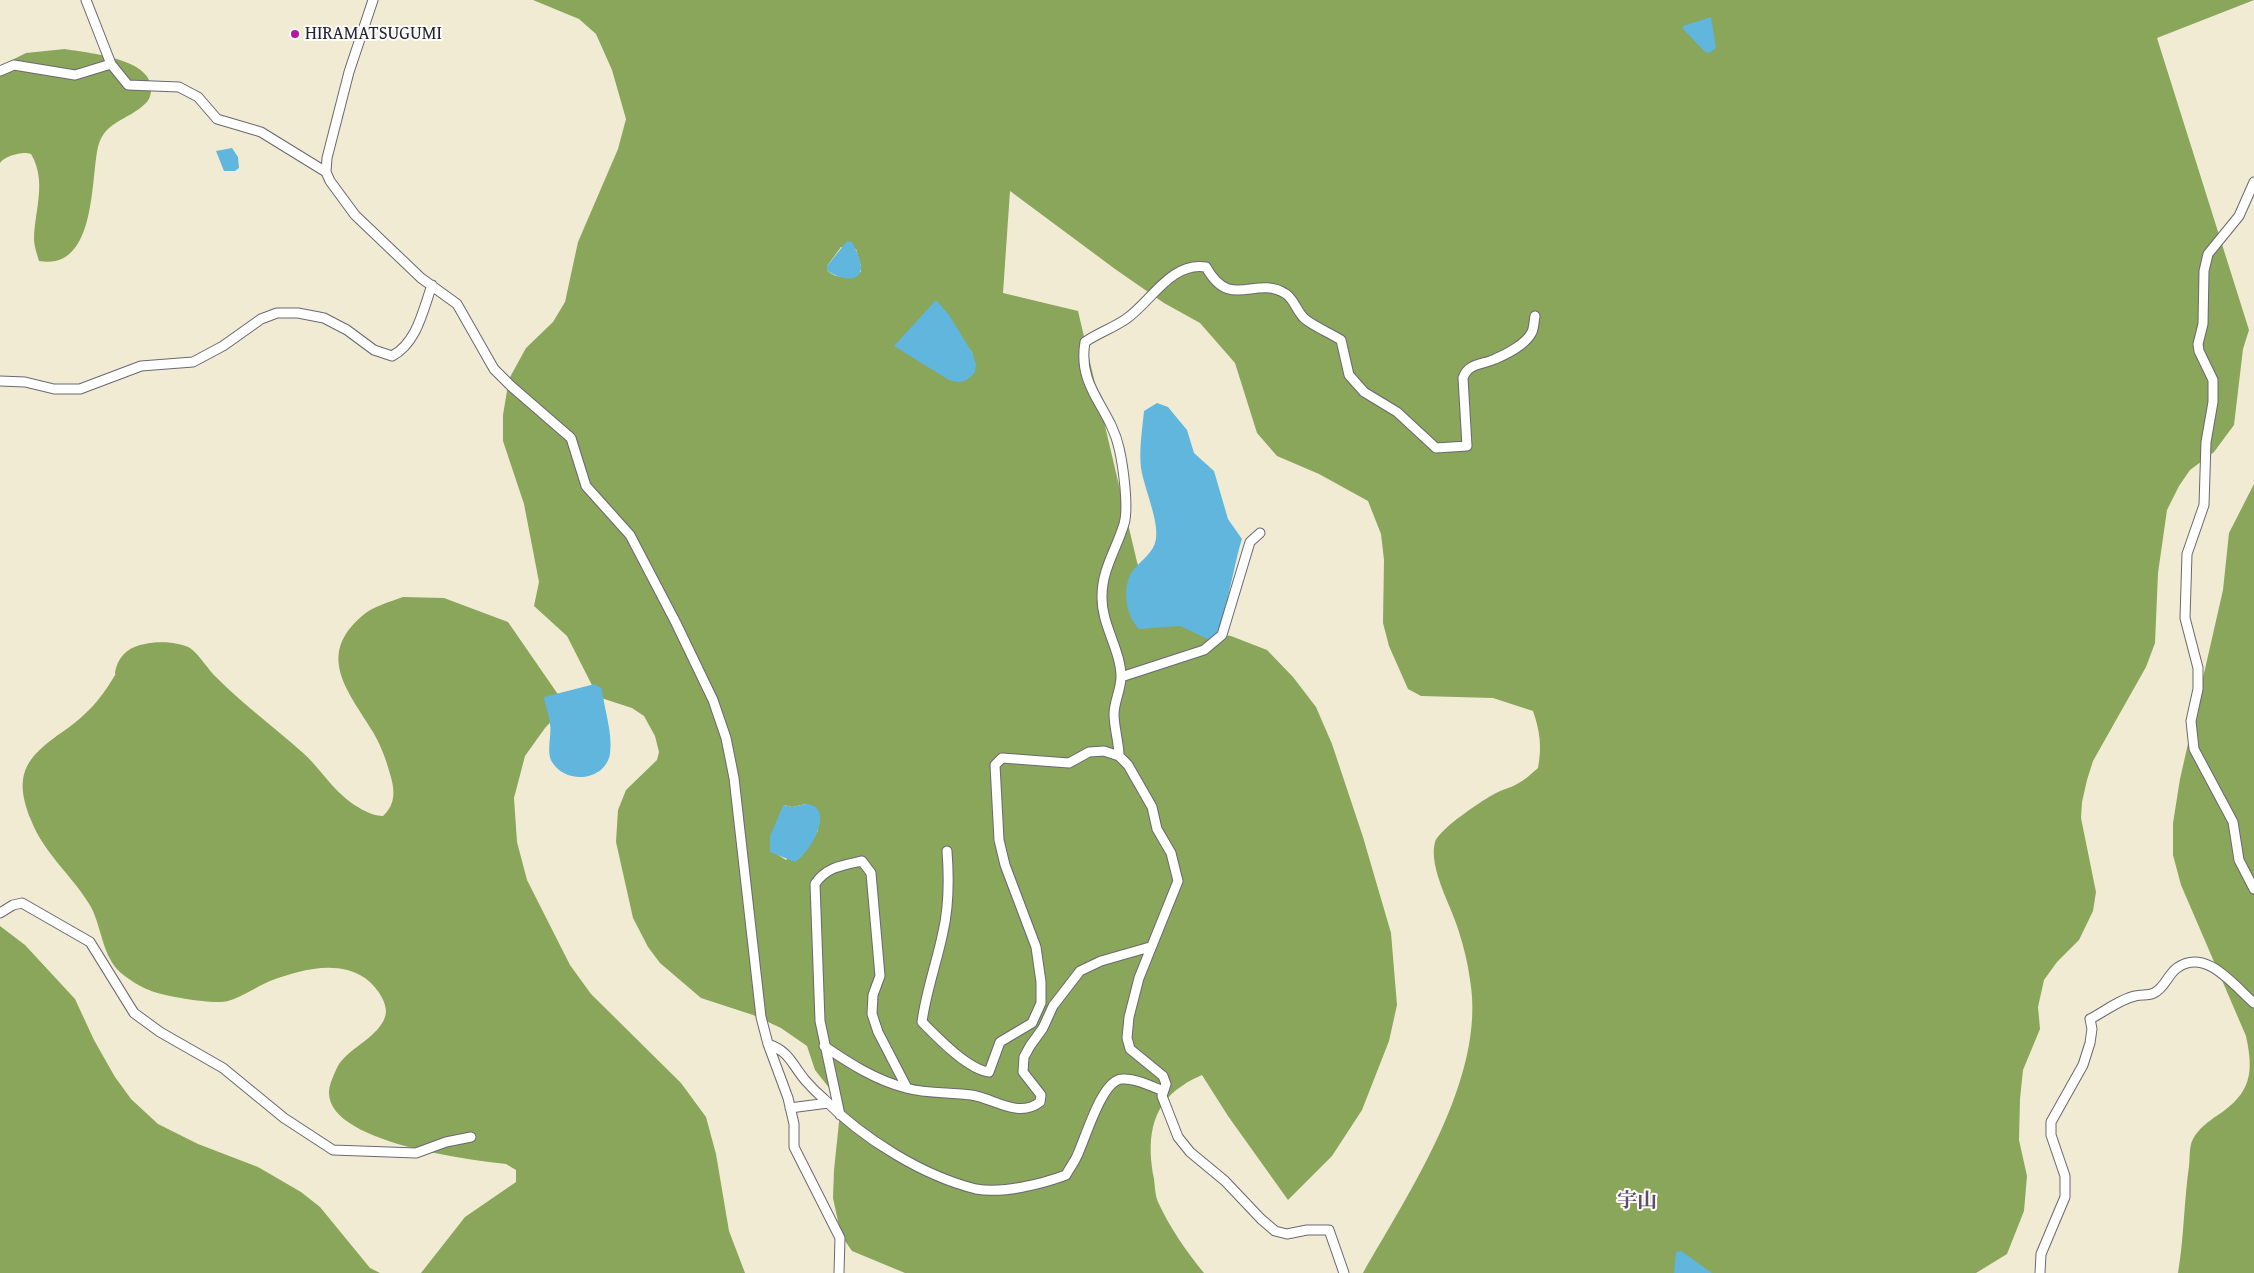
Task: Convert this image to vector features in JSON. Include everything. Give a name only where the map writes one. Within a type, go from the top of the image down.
[{"type":"street","points":[[86,0],[111,64],[128,86],[179,87],[198,96],[217,119],[261,132],[326,172],[356,215],[414,271],[457,304],[494,369],[571,438],[586,486],[630,535],[676,623],[713,700],[726,738],[734,778],[749,902],[756,984],[768,1044],[790,1108],[794,1124],[794,1147],[840,1238],[839,1273]]},
{"type":"street","points":[[326,172],[327,158],[349,72],[373,0]]},
{"type":"street","points":[[0,71],[14,65],[75,75],[111,64]]},
{"type":"street","points":[[2254,182],[2239,216],[2208,254],[2204,271],[2203,324],[2198,344],[2199,351],[2213,380],[2213,402],[2206,442],[2204,505],[2186,554],[2185,618],[2198,668],[2198,689],[2191,721],[2194,749],[2233,822],[2239,860],[2254,889]]},
{"type":"street","points":[[1119,756],[1114,715],[1121,677],[1101,597],[1105,574],[1125,521],[1124,478],[1119,447],[1110,420],[1091,391],[1086,375],[1082,357],[1085,342],[1128,318],[1164,282],[1184,271],[1200,266],[1206,267],[1214,281],[1228,290],[1268,288],[1288,295],[1305,319],[1342,340],[1345,365],[1349,375],[1364,392],[1397,412],[1436,448],[1467,446],[1463,378],[1465,372],[1472,366],[1495,360],[1524,342],[1532,332],[1535,316]]},
{"type":"street","points":[[0,381],[25,382],[54,389],[80,389],[141,366],[192,362],[223,346],[261,319],[277,313],[298,313],[324,318],[347,330],[374,350],[392,356],[403,350],[414,334],[432,285]]},
{"type":"street","points":[[1121,677],[1204,650],[1222,635],[1250,542],[1260,533]]},
{"type":"street","points":[[947,851],[948,874],[944,930],[924,1000],[922,1022],[942,1042],[980,1071],[989,1072],[1000,1042],[1007,1036],[1032,1023],[1041,1003],[1041,982],[1036,947],[1005,865],[999,840],[995,765],[1002,758],[1069,763],[1089,752],[1104,752],[1119,756],[1128,764],[1152,807],[1157,829],[1171,853],[1178,881],[1150,947],[1136,988],[1129,1017],[1127,1038],[1130,1048],[1163,1076],[1166,1084],[1163,1091],[1164,1105],[1178,1137],[1190,1152],[1225,1182],[1261,1220],[1276,1231],[1287,1234],[1307,1230],[1329,1230],[1344,1273]]},
{"type":"street","points":[[840,1115],[820,1021],[815,884],[822,874],[841,865],[862,861],[871,873],[874,888],[880,976],[873,995],[872,1014],[878,1032],[906,1088]]},
{"type":"street","points":[[0,913],[13,905],[22,903],[90,942],[134,1013],[160,1032],[223,1068],[284,1118],[325,1147],[333,1150],[416,1153],[446,1142],[471,1137]]},
{"type":"street","points":[[824,1046],[852,1065],[906,1088],[972,1095],[1010,1108],[1033,1107],[1040,1102],[1041,1095],[1023,1072],[1024,1057],[1066,988],[1080,971],[1101,961],[1150,947]]},
{"type":"street","points":[[2040,1273],[2041,1254],[2066,1197],[2065,1176],[2051,1135],[2051,1122],[2083,1065],[2090,1043],[2092,1029],[2090,1019],[2133,996],[2153,994],[2162,987],[2176,969],[2186,963],[2198,961],[2208,964],[2254,1003]]},
{"type":"street","points":[[768,1044],[788,1055],[805,1080],[840,1115],[886,1150],[977,1189],[1026,1186],[1066,1175],[1076,1158],[1094,1112],[1114,1082],[1121,1079],[1145,1084],[1163,1091]]},
{"type":"street","points":[[790,1108],[828,1103]]},
{"type":"green space","points":[[533,0],[2254,0],[2157,38],[2249,330],[2243,349],[2234,425],[2214,452],[2190,470],[2179,486],[2167,510],[2158,573],[2155,643],[2146,667],[2093,761],[2087,780],[2082,802],[2081,818],[2096,892],[2093,911],[2079,940],[2057,962],[2044,980],[2038,1007],[2040,1029],[2023,1070],[2020,1099],[2019,1140],[2027,1176],[2024,1211],[2007,1254],[1976,1273],[1363,1273],[1422,1170],[1456,1094],[1467,1055],[1472,1017],[1470,980],[1466,956],[1456,922],[1435,864],[1435,842],[1438,836],[1462,815],[1490,796],[1512,787],[1538,768],[1540,739],[1533,711],[1493,698],[1421,696],[1408,689],[1389,646],[1383,623],[1384,560],[1381,534],[1368,501],[1319,474],[1277,456],[1257,433],[1235,363],[1200,323],[1164,303],[1115,269],[1010,191],[1003,293],[1078,311],[1137,562],[1150,599],[1195,629],[1231,636],[1267,650],[1293,677],[1316,707],[1332,744],[1363,837],[1391,933],[1397,1005],[1389,1041],[1362,1110],[1332,1156],[1288,1200],[1228,1116],[1202,1075],[1184,1084],[1163,1104],[1153,1127],[1151,1140],[1156,1196],[1173,1230],[1204,1273],[905,1273],[852,1251],[841,1235],[833,1198],[841,1103],[815,1070],[807,1046],[781,1028],[753,1015],[701,998],[660,963],[648,947],[633,918],[616,842],[618,810],[626,790],[657,760],[659,752],[655,736],[644,716],[632,708],[598,697],[567,636],[534,606],[539,582],[524,504],[503,441],[503,415],[509,379],[526,348],[553,322],[565,302],[578,242],[618,149],[626,119],[612,70],[596,34],[579,19]],"holes":[[[841,247],[856,249],[861,272],[839,277],[827,270],[827,266]],[[961,337],[973,354],[895,346]],[[806,804],[818,812],[818,831],[786,860],[775,853],[784,805],[792,807]]]},
{"type":"green space","points":[[65,49],[102,55],[130,64],[141,70],[148,79],[151,93],[146,103],[110,127],[100,141],[91,205],[80,240],[70,253],[57,261],[39,261],[34,238],[39,195],[36,164],[31,154],[28,153],[10,156],[0,163],[0,66],[26,53]]},
{"type":"green space","points":[[2254,484],[2254,1273],[2178,1273],[2192,1142],[2195,1135],[2204,1126],[2237,1099],[2247,1081],[2250,1061],[2246,1036],[2181,885],[2173,855],[2173,823],[2180,779],[2223,590],[2229,533]]},
{"type":"green space","points":[[403,597],[444,598],[508,622],[566,706],[545,728],[525,756],[514,798],[517,842],[527,880],[570,965],[591,994],[681,1083],[706,1117],[716,1154],[729,1231],[745,1273],[421,1273],[465,1217],[516,1182],[516,1170],[506,1164],[461,1158],[397,1144],[367,1133],[344,1119],[331,1102],[331,1082],[339,1064],[344,1058],[371,1036],[382,1024],[386,1012],[384,1001],[373,985],[354,972],[342,969],[318,968],[281,977],[233,999],[221,1002],[176,997],[146,989],[127,978],[115,966],[106,950],[91,907],[43,844],[25,803],[23,789],[27,766],[43,747],[81,718],[98,701],[116,675],[118,663],[127,651],[145,644],[156,643],[174,643],[190,648],[227,688],[307,757],[343,796],[362,809],[378,816],[383,816],[390,807],[393,796],[393,786],[388,768],[376,737],[347,688],[338,660],[341,645],[348,631],[362,616],[376,607]]},
{"type":"green space","points":[[0,926],[25,945],[75,999],[94,1040],[115,1077],[131,1099],[158,1124],[198,1144],[258,1167],[301,1192],[320,1207],[370,1268],[380,1273],[0,1273]]},
{"type":"water","points":[[1711,17],[1716,48],[1709,53],[1705,52],[1683,29],[1683,26]]},
{"type":"water","points":[[232,148],[238,157],[239,168],[235,171],[224,171],[216,151]]},
{"type":"water","points":[[847,241],[852,242],[861,266],[860,273],[853,278],[834,275],[827,270],[827,266]]},
{"type":"water","points":[[936,300],[949,315],[973,354],[976,365],[975,372],[963,381],[949,380],[894,346]]},
{"type":"water","points":[[1157,403],[1168,407],[1187,430],[1194,453],[1214,471],[1228,519],[1242,539],[1221,624],[1212,641],[1180,626],[1139,629],[1130,616],[1126,600],[1127,583],[1130,576],[1150,552],[1156,539],[1155,523],[1141,468],[1140,454],[1144,411]]},
{"type":"water","points":[[595,684],[602,689],[609,729],[610,754],[607,763],[601,770],[584,777],[575,777],[558,769],[550,758],[550,724],[544,697]]},
{"type":"water","points":[[806,804],[815,807],[819,813],[820,821],[818,831],[807,850],[795,862],[770,852],[770,836],[784,805],[792,807]]},
{"type":"water","points":[[1681,1251],[1712,1273],[1674,1273],[1676,1252]]},
{"type":"place","name":"HIRAMATSUGUMI","points":[[295,34]]},
{"type":"district","name":"宇山","points":[[1637,1202]]}]
